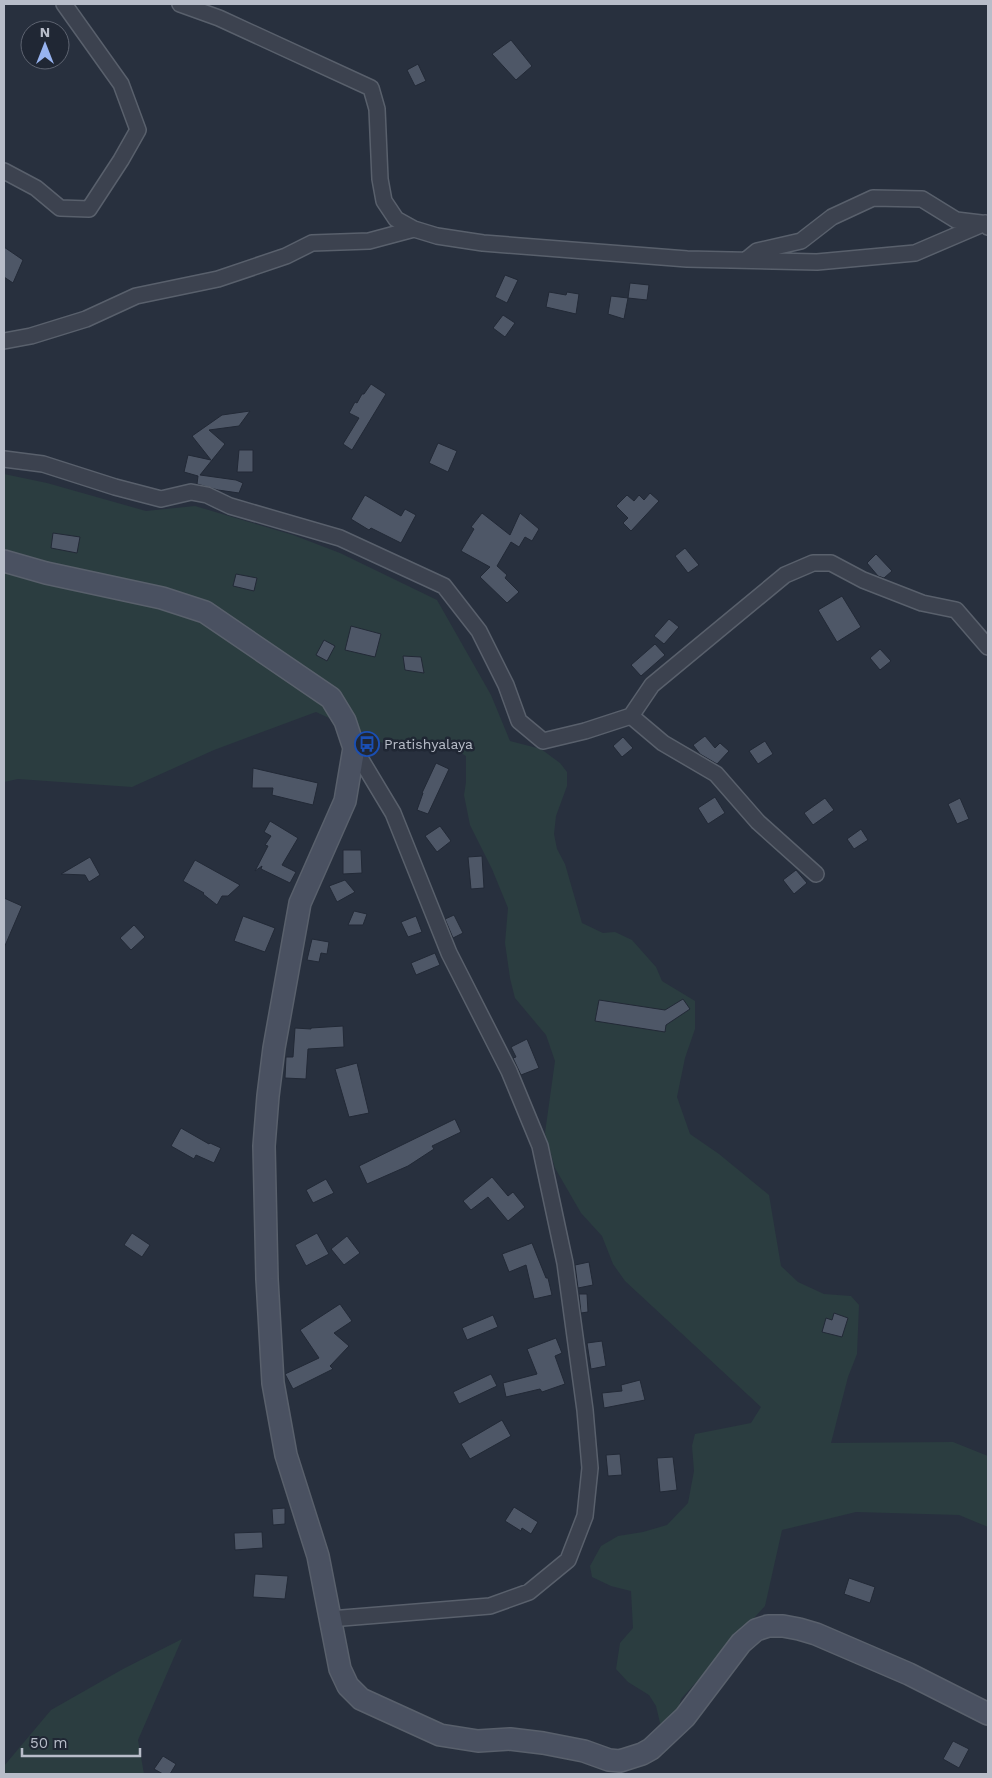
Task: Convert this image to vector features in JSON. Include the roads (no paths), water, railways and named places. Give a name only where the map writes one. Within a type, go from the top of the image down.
[{"type":"main road","points":[[4,561],[46,573],[162,598],[205,612],[331,698],[345,721],[354,748],[345,801],[300,903],[274,1048],[264,1146],[267,1279],[273,1383],[286,1455],[318,1556],[340,1669],[348,1686],[361,1699],[440,1735],[478,1742],[510,1739],[543,1743],[584,1751],[609,1760],[620,1761],[642,1754],[650,1749],[686,1717],[741,1643],[756,1630],[768,1626],[799,1629],[816,1634],[909,1674],[988,1714]]},
{"type":"street","points":[[4,171],[36,188],[60,208],[89,209],[138,130],[121,84],[64,4]]},
{"type":"street","points":[[180,4],[219,18],[370,88],[377,109],[380,179],[384,201],[396,219],[414,229],[436,236],[483,243],[687,259],[817,262],[915,252],[987,225]]},
{"type":"street","points":[[746,260],[757,251],[801,241],[832,217],[873,198],[922,199],[956,220],[987,225]]},
{"type":"street","points":[[4,340],[30,336],[86,319],[136,296],[218,279],[286,256],[312,243],[369,241],[414,229]]},
{"type":"street","points":[[4,459],[42,464],[115,488],[161,499],[190,492],[207,495],[230,506],[340,538],[444,586],[479,631],[506,685],[519,721],[543,741],[585,731],[630,716],[652,685],[786,575],[813,563],[831,563],[863,580],[922,603],[956,610],[988,646]]},
{"type":"street","points":[[630,716],[663,743],[716,774],[758,822],[816,874]]},
{"type":"street","points":[[330,1619],[490,1606],[529,1592],[568,1560],[585,1516],[590,1468],[586,1410],[565,1263],[540,1146],[509,1071],[449,953],[393,813],[354,748]]},
{"type":"place","name":"Pratishyalaya","points":[[367,744]]}]
